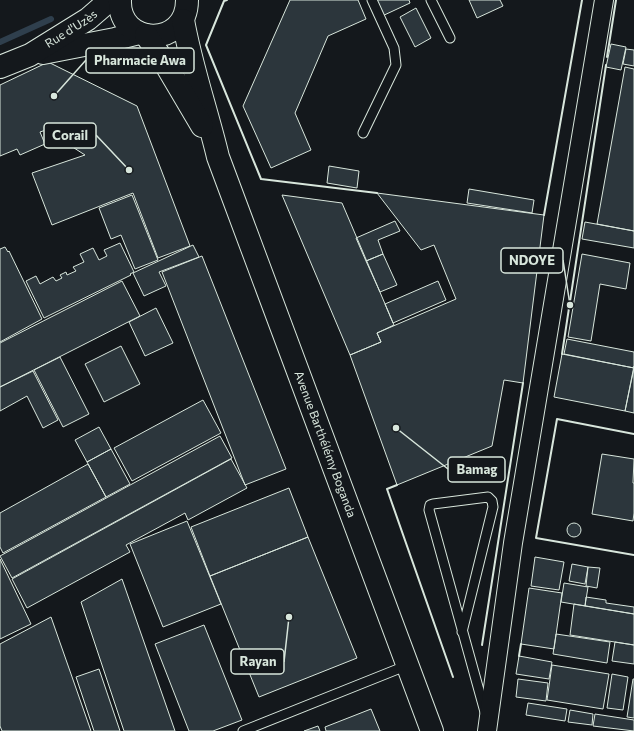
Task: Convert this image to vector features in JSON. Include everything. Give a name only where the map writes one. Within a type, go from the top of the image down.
[{"type":"main road","name":"Rue d'Uzès","points":[[0,67],[30,55],[88,19],[110,0]]},
{"type":"main road","name":"Avenue Barthélémy Boganda","points":[[120,0],[122,14],[129,25],[143,34],[166,65],[191,107],[218,158],[432,731]]},
{"type":"main road","name":"Rue d'Uzès","points":[[30,55],[143,34],[156,36],[167,34],[176,28],[189,7]]},
{"type":"main road","name":"Avenue Barthélémy Boganda","points":[[189,7],[189,52],[208,115],[218,158]]},
{"type":"street","points":[[488,727],[514,535],[604,0]]},
{"type":"lane","points":[[363,133],[396,65],[394,48],[372,0]]},
{"type":"lane","points":[[431,0],[450,38]]},
{"type":"lane","points":[[462,632],[493,507],[492,501],[488,498],[433,504],[430,506],[429,510],[462,632],[488,727]]},
{"type":"lane","points":[[243,731],[408,666]]},
{"type":"building","points":[[290,0],[358,0],[366,19],[328,36],[295,113],[311,150],[271,168],[243,106]]},
{"type":"building","points":[[373,0],[409,0],[410,3],[380,17]]},
{"type":"building","points":[[469,0],[500,0],[503,6],[477,18]]},
{"type":"building","points":[[416,8],[431,38],[415,47],[400,17]]},
{"type":"building","points":[[611,44],[626,47],[621,70],[606,67]]},
{"type":"building","points":[[626,49],[634,50],[634,66],[623,64]]},
{"type":"building","points":[[46,61],[137,106],[190,246],[158,258],[133,193],[52,225],[32,173],[85,155],[46,130],[40,132],[45,144],[20,155],[17,149],[0,156],[0,85],[44,64]]},
{"type":"building","points":[[625,67],[634,69],[634,231],[597,224]]},
{"type":"building","points":[[329,166],[359,171],[357,188],[327,183]]},
{"type":"building","points":[[469,189],[534,200],[532,213],[467,203]]},
{"type":"building","points":[[377,193],[544,215],[523,383],[504,380],[492,446],[397,485],[350,355],[381,342],[377,333],[456,299],[434,245],[421,250]]},
{"type":"building","points":[[132,195],[158,260],[135,269],[121,235],[111,239],[99,208]]},
{"type":"building","points":[[282,195],[342,203],[394,325],[377,333],[381,342],[350,355]]},
{"type":"building","points":[[395,221],[400,231],[378,240],[383,254],[366,261],[356,238]]},
{"type":"building","points":[[585,222],[634,231],[634,248],[582,239]]},
{"type":"building","points":[[120,243],[134,272],[130,274],[131,275],[44,318],[26,281],[36,276],[40,284],[53,277],[56,281],[62,278],[60,275],[66,272],[67,275],[76,271],[73,267],[84,262],[80,254],[93,248],[99,260],[107,256],[104,250]]},
{"type":"building","points":[[193,245],[199,257],[159,272],[166,286],[144,296],[133,273]]},
{"type":"building","points":[[5,247],[8,252],[9,251],[42,319],[0,342],[0,249]]},
{"type":"building","points":[[383,254],[397,285],[380,292],[366,261]]},
{"type":"building","points":[[582,254],[630,263],[626,289],[600,284],[591,341],[568,337]]},
{"type":"building","points":[[202,256],[286,469],[245,485],[162,272]]},
{"type":"building","points":[[122,281],[140,316],[0,387],[0,343]]},
{"type":"building","points":[[438,281],[446,300],[393,323],[385,304]]},
{"type":"building","points":[[156,308],[173,343],[145,356],[129,322]]},
{"type":"building","points":[[567,339],[634,352],[634,368],[564,354]]},
{"type":"building","points":[[121,346],[140,384],[104,402],[85,364]]},
{"type":"building","points":[[562,354],[634,368],[625,411],[554,397]]},
{"type":"building","points":[[60,357],[89,414],[63,427],[34,370]]},
{"type":"building","points":[[634,366],[634,413],[625,411]]},
{"type":"building","points":[[33,371],[58,420],[43,428],[27,396],[0,411],[0,387]]},
{"type":"building","points":[[203,400],[221,433],[132,481],[114,448]]},
{"type":"building","points":[[99,427],[111,449],[87,462],[75,440]]},
{"type":"building","points":[[220,436],[232,458],[12,578],[0,556]]},
{"type":"building","points":[[111,449],[130,484],[106,497],[87,462]]},
{"type":"building","points":[[602,454],[634,459],[633,521],[592,514]]},
{"type":"building","points":[[231,459],[247,488],[188,520],[185,513],[126,545],[130,552],[27,608],[12,579]]},
{"type":"building","points":[[88,464],[106,497],[3,553],[0,547],[0,513]]},
{"type":"building","points":[[289,488],[308,537],[210,576],[191,527]]},
{"type":"building","points":[[187,521],[221,604],[163,627],[130,544]]},
{"type":"building","points":[[574,523],[579,525],[581,530],[579,535],[574,537],[569,535],[567,530],[569,525]]},
{"type":"building","points":[[308,537],[357,658],[259,697],[210,576]]},
{"type":"building","points":[[535,557],[564,562],[559,590],[531,586]]},
{"type":"building","points":[[0,559],[31,624],[0,639]]},
{"type":"building","points":[[572,564],[588,567],[585,584],[569,581]]},
{"type":"building","points":[[588,567],[600,568],[597,588],[586,586]]},
{"type":"building","points":[[122,579],[175,731],[124,731],[81,602]]},
{"type":"building","points":[[564,583],[588,587],[585,606],[561,602]]},
{"type":"building","points":[[529,588],[562,593],[554,649],[521,644]]},
{"type":"building","points":[[586,597],[606,600],[606,603],[634,607],[634,614],[585,606]]},
{"type":"building","points":[[574,604],[634,614],[634,645],[570,635]]},
{"type":"building","points":[[51,617],[91,731],[2,731],[0,726],[0,644]]},
{"type":"building","points":[[204,625],[242,720],[213,731],[189,731],[155,644]]},
{"type":"building","points":[[556,634],[610,642],[607,663],[553,654]]},
{"type":"building","points":[[615,642],[634,645],[634,664],[612,661]]},
{"type":"building","points":[[519,656],[552,662],[549,679],[516,674]]},
{"type":"building","points":[[552,665],[609,674],[603,709],[547,700]]},
{"type":"building","points":[[99,669],[120,731],[94,731],[76,677]]},
{"type":"building","points":[[612,674],[628,677],[623,710],[607,708]]},
{"type":"building","points":[[518,679],[548,683],[546,701],[516,697]]},
{"type":"building","points":[[634,679],[634,718],[627,717]]},
{"type":"building","points":[[528,703],[567,709],[565,721],[526,715]]},
{"type":"building","points":[[371,709],[380,731],[326,731],[325,727]]},
{"type":"building","points":[[570,710],[593,714],[592,725],[568,722]]},
{"type":"building","points":[[595,714],[634,720],[634,731],[593,726]]},
{"type":"building","points":[[318,726],[320,731],[304,731]]},
{"type":"waterway","points":[[0,42],[51,19]]},
{"type":"wall","points":[[227,0],[224,1],[206,45],[261,179],[377,193]]},
{"type":"wall","points":[[544,215],[582,0]]},
{"type":"wall","points":[[607,57],[616,0]]},
{"type":"wall","points":[[562,354],[606,65]]},
{"type":"wall","points":[[482,645],[523,383]]},
{"type":"wall","points":[[634,434],[557,419],[536,538],[634,555]]},
{"type":"wall","points":[[397,485],[387,489],[453,677]]},
{"type":"wall","points":[[519,656],[521,644]]},
{"type":"place","name":"Pharmacie Awa","points":[[54,96]]},
{"type":"place","name":"Corail","points":[[129,170]]},
{"type":"place","name":"NDOYE","points":[[570,305]]},
{"type":"place","name":"Bamag","points":[[396,428]]},
{"type":"place","name":"Rayan","points":[[289,617]]}]
